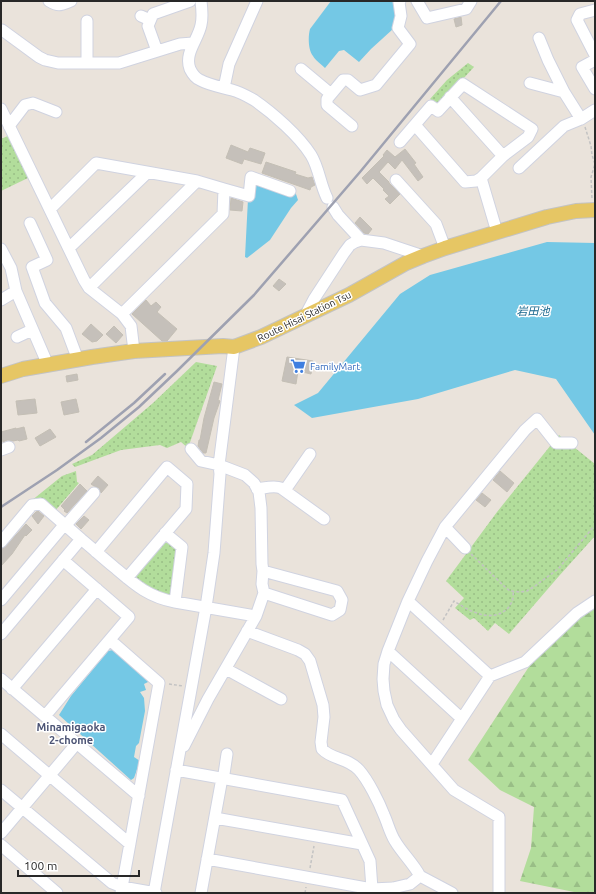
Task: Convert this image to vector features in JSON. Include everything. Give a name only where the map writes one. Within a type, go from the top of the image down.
[{"type":"main road","name":"Route Hisai Station Tsu","points":[[1,376],[23,369],[134,351],[223,346],[234,347],[261,337],[349,295],[423,256],[546,217],[576,211],[593,210]]},
{"type":"street","points":[[49,1],[55,5],[60,5],[71,1]]},
{"type":"street","points":[[157,51],[146,18],[153,14],[190,1]]},
{"type":"street","points":[[201,1],[201,24],[198,34],[193,42],[189,62],[190,69],[194,76],[199,80],[239,93],[254,101],[271,113],[292,132],[311,155],[321,185],[338,215],[361,240]]},
{"type":"street","points":[[224,88],[229,64],[257,1]]},
{"type":"street","points":[[352,126],[327,105],[327,99],[343,80],[348,80],[360,90],[376,84],[410,44],[398,28],[401,16],[400,1]]},
{"type":"street","points":[[417,1],[427,18],[466,8],[471,1]]},
{"type":"street","points":[[595,10],[580,14],[577,20],[595,55]]},
{"type":"street","points":[[87,21],[87,63]]},
{"type":"street","points":[[2,30],[39,57],[58,63],[119,63],[180,44],[193,42]]},
{"type":"street","points":[[539,38],[564,92],[581,118]]},
{"type":"street","points":[[595,60],[582,67],[595,89]]},
{"type":"street","points":[[301,69],[331,94]]},
{"type":"street","points":[[530,83],[564,92]]},
{"type":"street","points":[[400,142],[431,106],[438,111],[463,84],[532,129],[528,137],[503,156],[481,178],[476,181],[465,182],[415,125]]},
{"type":"street","points":[[450,97],[503,156]]},
{"type":"street","points":[[9,126],[25,105],[34,103],[56,112]]},
{"type":"street","points":[[1,109],[84,280],[89,288],[122,314],[131,326],[134,351]]},
{"type":"street","points":[[520,168],[564,126],[595,110]]},
{"type":"street","points":[[50,209],[96,163],[197,181],[249,196],[251,178],[290,191]]},
{"type":"street","points":[[69,248],[147,172]]},
{"type":"street","points":[[481,178],[497,232]]},
{"type":"street","points":[[396,180],[436,224],[445,248]]},
{"type":"street","points":[[89,288],[197,181]]},
{"type":"street","points":[[122,314],[223,214],[224,189]]},
{"type":"street","points":[[30,223],[47,260],[32,267],[45,303],[64,326],[78,360]]},
{"type":"street","points":[[305,316],[314,299],[350,245],[361,240],[384,243],[423,256]]},
{"type":"street","points":[[1,250],[11,268],[16,291],[48,365]]},
{"type":"street","points":[[1,300],[16,291]]},
{"type":"street","points":[[17,337],[32,330]]},
{"type":"street","points":[[1,790],[122,890],[155,893],[206,607],[214,553],[220,474],[219,465],[234,347]]},
{"type":"street","points":[[499,893],[499,817],[454,790],[401,730],[394,720],[387,705],[383,679],[384,664],[408,601],[445,527],[525,430],[537,419],[556,443],[572,443]]},
{"type":"street","points":[[179,756],[208,699],[256,616],[264,593],[262,584],[261,508],[259,492],[254,483],[245,475],[219,465],[201,461],[191,449]]},
{"type":"street","points":[[285,490],[310,454]]},
{"type":"street","points":[[96,552],[167,467],[187,484],[186,509],[127,578]]},
{"type":"street","points":[[257,489],[277,486],[285,490],[324,519]]},
{"type":"street","points":[[1,600],[94,492]]},
{"type":"street","points":[[1,542],[32,505],[41,504],[139,588],[148,593],[163,600],[256,616]]},
{"type":"street","points":[[445,527],[465,548]]},
{"type":"street","points":[[165,533],[182,547],[175,602]]},
{"type":"street","points":[[1,634],[81,539]]},
{"type":"street","points":[[45,716],[129,617],[63,560]]},
{"type":"street","points":[[263,571],[337,591],[342,600],[340,610],[332,615],[264,593]]},
{"type":"street","points":[[12,689],[97,589]]},
{"type":"street","points":[[408,601],[490,676]]},
{"type":"street","points":[[432,764],[490,676],[525,662],[577,613],[595,601]]},
{"type":"street","points":[[248,631],[305,654],[311,666],[323,705],[324,717],[321,742],[322,749],[329,755],[346,760],[358,769],[377,800],[395,841],[416,868],[420,876],[452,893]]},
{"type":"street","points":[[110,640],[159,683],[122,890]]},
{"type":"street","points":[[388,651],[462,718]]},
{"type":"street","points":[[226,668],[281,699]]},
{"type":"street","points":[[1,679],[139,796]]},
{"type":"street","points":[[188,704],[199,706],[208,699]]},
{"type":"street","points":[[1,734],[130,844]]},
{"type":"street","points":[[1,833],[77,743]]},
{"type":"street","points":[[201,893],[227,754]]},
{"type":"street","points":[[176,770],[342,800],[370,861],[371,891]]},
{"type":"street","points":[[215,818],[362,844]]},
{"type":"street","points":[[1,845],[57,893]]},
{"type":"street","points":[[207,859],[371,891],[410,884],[420,876]]},
{"type":"path","points":[[581,118],[591,146],[595,164],[591,177],[593,210]]},
{"type":"path","points":[[465,548],[510,591],[527,591],[558,569],[595,525]]},
{"type":"path","points":[[439,629],[454,601],[477,613],[494,616],[500,614],[511,605],[514,598],[513,591]]},
{"type":"path","points":[[159,683],[184,686]]},
{"type":"path","points":[[305,893],[316,836]]},
{"type":"green space","points":[[468,63],[474,67],[441,103],[436,104],[430,99],[447,80]]},
{"type":"green space","points":[[10,135],[30,177],[1,191],[1,139]]},
{"type":"green space","points":[[196,362],[217,366],[188,448],[181,442],[167,448],[160,445],[121,450],[75,467],[72,464],[92,455],[153,403]]},
{"type":"green space","points":[[559,435],[595,464],[595,536],[509,634],[495,623],[488,631],[474,618],[470,620],[455,608],[464,598],[446,581],[497,512]]},
{"type":"green space","points":[[76,471],[77,482],[79,483],[55,511],[31,501],[62,476]]},
{"type":"green space","points":[[169,541],[175,547],[177,552],[172,593],[167,597],[136,581],[135,574],[163,542]]},
{"type":"green space","points":[[595,606],[595,893],[579,893],[520,881],[531,848],[534,807],[500,790],[468,760],[534,659],[579,617]]},
{"type":"water","points":[[331,1],[392,1],[395,6],[396,16],[393,29],[359,62],[344,50],[339,51],[325,68],[311,53],[309,47],[309,35],[310,29]]},
{"type":"water","points":[[252,182],[295,191],[298,200],[270,240],[247,258],[245,257],[248,199]]},
{"type":"water","name":"岩田池","points":[[547,242],[595,243],[595,435],[556,379],[515,370],[418,399],[312,418],[294,405],[318,393],[400,294],[430,275]]},
{"type":"water","points":[[113,650],[150,681],[144,684],[146,690],[140,692],[144,698],[145,711],[139,743],[136,746],[134,757],[140,761],[134,778],[131,780],[59,715],[71,696],[108,651]]},
{"type":"building","points":[[461,17],[462,25],[456,27],[454,19]]},
{"type":"building","points":[[231,145],[248,152],[250,148],[265,153],[261,164],[244,159],[242,164],[226,158]]},
{"type":"building","points":[[405,149],[416,163],[414,164],[423,177],[418,181],[402,160],[395,169],[388,162],[379,172],[400,194],[390,204],[385,199],[389,196],[373,178],[367,184],[362,178],[384,156],[383,155],[387,150],[395,157]]},
{"type":"building","points":[[266,162],[296,172],[295,174],[308,178],[312,177],[315,185],[311,187],[310,190],[262,173]]},
{"type":"building","points":[[231,198],[243,202],[242,211],[230,210]]},
{"type":"building","points":[[360,217],[372,229],[368,234],[364,233],[355,223]]},
{"type":"building","points":[[279,279],[286,284],[279,291],[273,286]]},
{"type":"building","points":[[146,300],[151,306],[156,302],[161,307],[157,312],[177,329],[167,341],[162,341],[132,314]]},
{"type":"building","points":[[91,324],[103,335],[97,341],[92,342],[82,334]]},
{"type":"building","points":[[114,326],[123,335],[116,343],[106,334]]},
{"type":"building","name":"FamilyMart","points":[[287,357],[313,361],[311,374],[298,371],[296,384],[282,381]]},
{"type":"building","points":[[77,374],[78,380],[67,382],[66,376]]},
{"type":"building","points":[[214,382],[222,384],[218,400],[220,401],[214,418],[206,453],[203,453],[198,446]]},
{"type":"building","points":[[35,399],[37,413],[18,415],[16,401]]},
{"type":"building","points":[[76,399],[79,412],[64,415],[61,402]]},
{"type":"building","points":[[24,427],[27,439],[19,441],[7,440],[3,442],[1,432]]},
{"type":"building","points":[[50,429],[56,437],[40,446],[35,438]]},
{"type":"building","points":[[500,471],[514,483],[507,492],[493,480]]},
{"type":"building","points":[[98,476],[108,485],[101,493],[99,488],[91,484]]},
{"type":"building","points":[[80,484],[87,491],[67,513],[61,506]]},
{"type":"building","points":[[482,493],[491,500],[485,507],[476,500]]},
{"type":"building","points":[[38,511],[44,516],[38,524],[32,516]]},
{"type":"building","points":[[84,516],[89,520],[81,529],[76,524]]},
{"type":"building","points":[[26,524],[32,530],[26,536],[25,535],[12,554],[1,566],[1,549],[6,546]]},
{"type":"railway","points":[[1,507],[57,470],[101,438],[139,407],[254,295],[360,172],[501,1]]},
{"type":"railway","points":[[86,442],[134,403],[165,374]]},
{"type":"place","name":"FamilyMart","points":[[298,366]]},
{"type":"district","name":"Minamigaoka 2-chome","points":[[71,733]]}]
